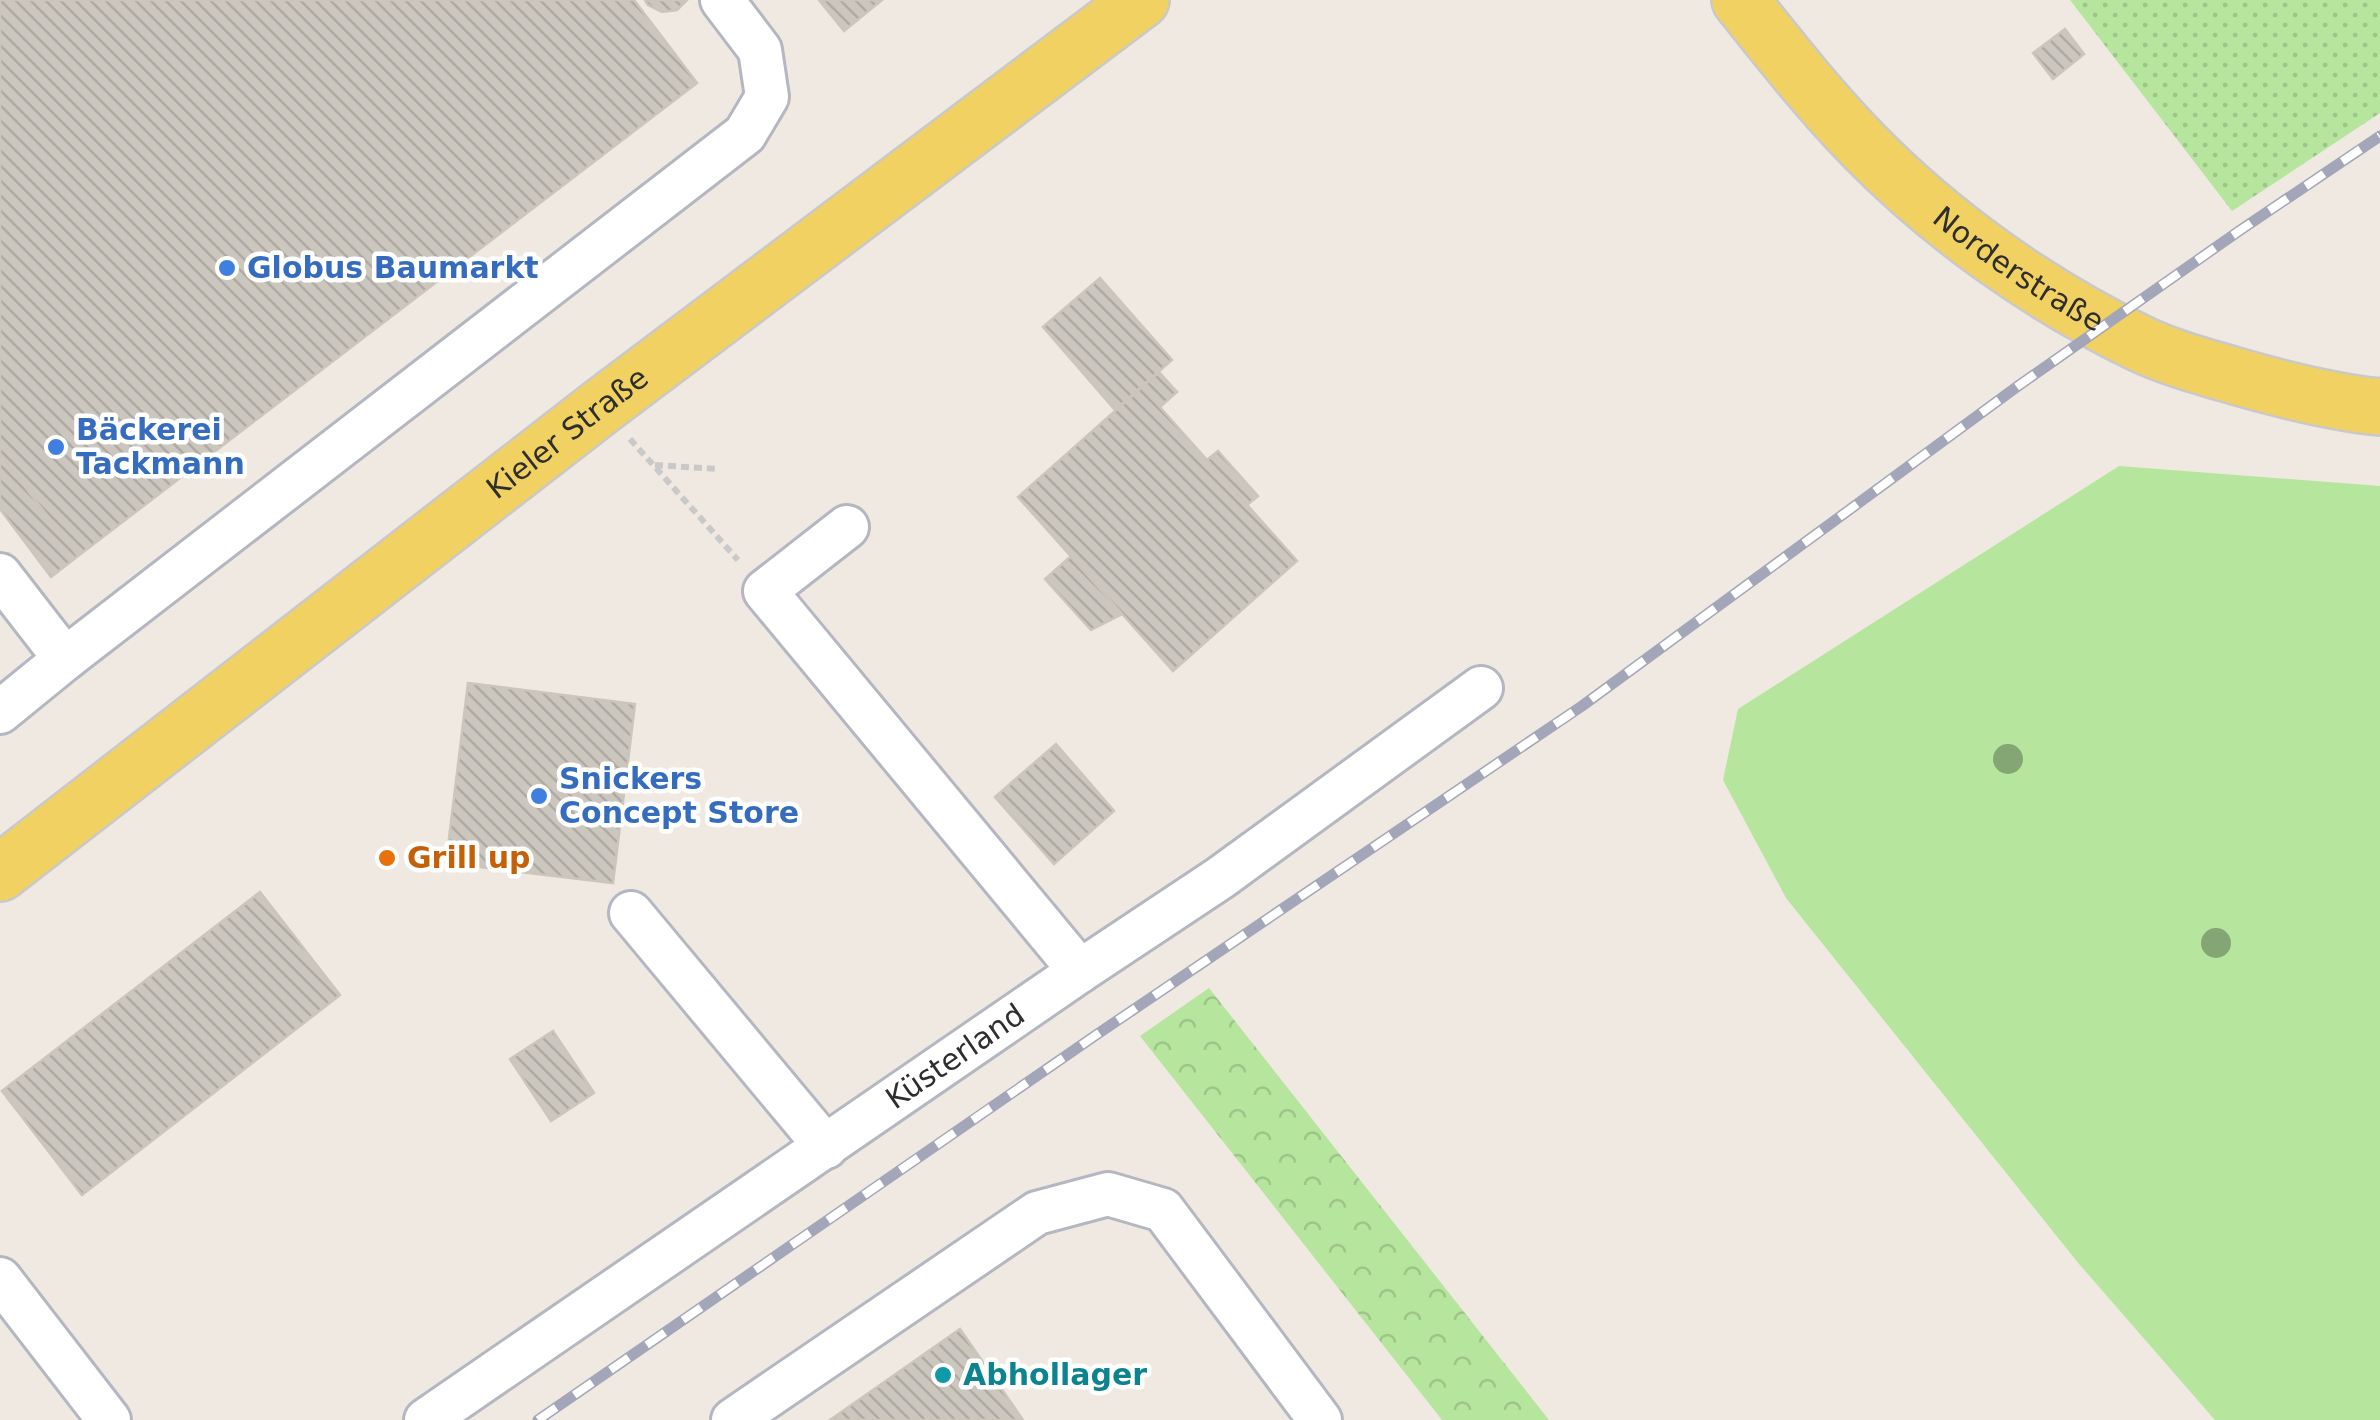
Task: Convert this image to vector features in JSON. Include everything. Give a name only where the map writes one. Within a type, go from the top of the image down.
[{"type":"main road","name":"Kieler Straße","points":[[0,872],[602,406],[1141,0]]},
{"type":"main road","name":"Norderstraße","points":[[1740,0],[1812,90],[1912,191],[1997,258],[2072,308],[2142,345],[2205,367],[2267,385],[2380,407]]},
{"type":"street","points":[[0,712],[745,134],[768,96],[760,50],[722,0]]},
{"type":"street","points":[[847,527],[766,591],[1080,970]]},
{"type":"street","points":[[0,575],[65,659]]},
{"type":"street","name":"Küsterland","points":[[426,1420],[1220,878],[1481,688]]},
{"type":"street","points":[[631,913],[826,1147]]},
{"type":"street","points":[[733,1420],[1037,1213],[1108,1194],[1163,1210],[1320,1420]]},
{"type":"street","points":[[0,1279],[108,1420]]},
{"type":"path","points":[[602,406],[766,591]]},
{"type":"path","points":[[654,465],[718,469]]},
{"type":"green space","points":[[2070,0],[2380,0],[2380,113],[2232,211]]},
{"type":"green space","points":[[2119,466],[2380,486],[2380,1420],[2215,1420],[2079,1264],[1786,898],[1723,780],[1738,709]]},
{"type":"green space","points":[[1209,988],[1549,1420],[1442,1420],[1140,1036]]},
{"type":"building","name":"Globus Baumarkt","points":[[0,0],[634,0],[697,83],[78,556],[0,454]]},
{"type":"building","points":[[645,0],[687,0],[677,10],[662,12]]},
{"type":"building","points":[[819,0],[882,0],[844,31]]},
{"type":"building","points":[[2065,29],[2084,54],[2053,79],[2033,53]]},
{"type":"building","points":[[1100,278],[1172,360],[1115,410],[1043,327]]},
{"type":"building","points":[[1159,372],[1177,392],[1160,407],[1142,387]]},
{"type":"building","points":[[1142,387],[1297,561],[1173,671],[1018,497]]},
{"type":"building","points":[[1218,451],[1258,496],[1247,505],[1207,460]]},
{"type":"building","points":[[0,454],[78,556],[51,577],[0,509]]},
{"type":"building","points":[[1071,556],[1122,614],[1091,630],[1045,579]]},
{"type":"building","name":"Snickers Concept Store","points":[[468,683],[635,704],[613,883],[446,863]]},
{"type":"building","points":[[1056,744],[1114,811],[1054,864],[995,797]]},
{"type":"building","points":[[260,892],[340,995],[82,1195],[2,1091]]},
{"type":"building","points":[[553,1031],[594,1093],[551,1121],[510,1059]]},
{"type":"building","name":"Abhollager","points":[[960,1329],[1023,1420],[830,1420]]},
{"type":"railway","points":[[538,1420],[1582,706],[2018,386],[2380,136]]},
{"type":"place","name":"Globus Baumarkt","points":[[227,268]]},
{"type":"place","name":"Bäckerei Tackmann","points":[[56,447]]},
{"type":"place","name":"Snickers Concept Store","points":[[539,796]]},
{"type":"place","name":"Grill up","points":[[387,858]]},
{"type":"place","name":"Abhollager","points":[[943,1375]]}]
